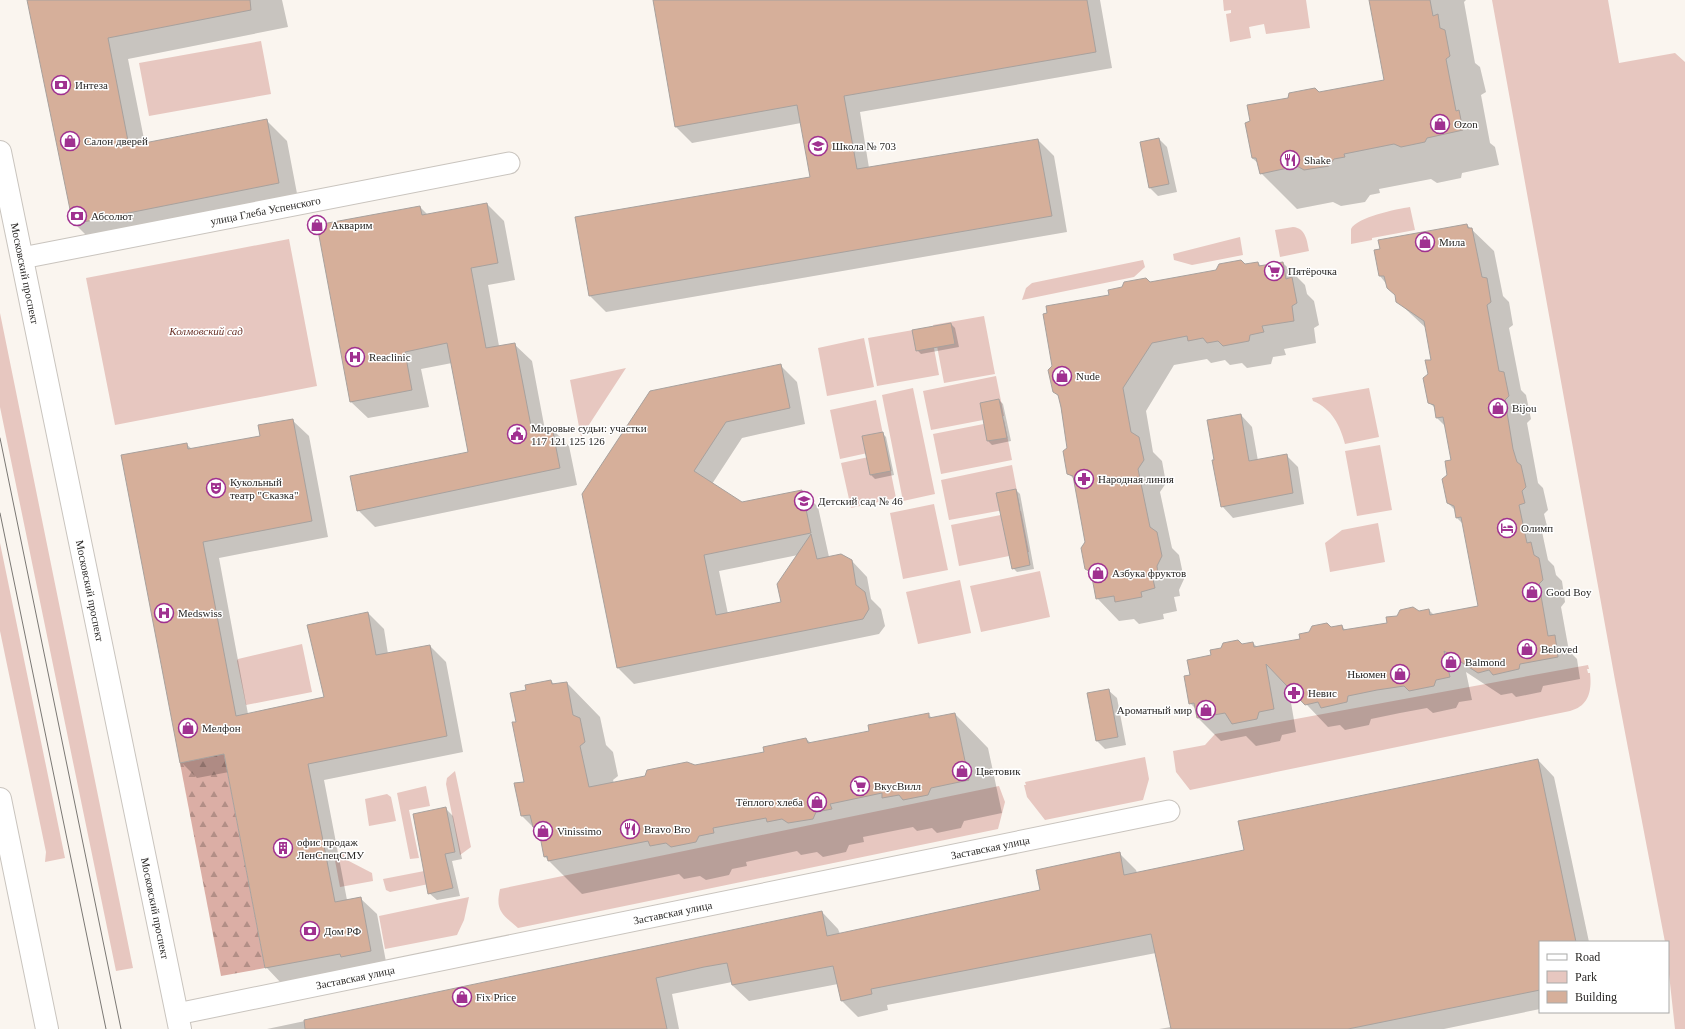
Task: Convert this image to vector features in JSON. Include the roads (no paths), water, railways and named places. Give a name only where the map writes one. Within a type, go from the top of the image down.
[{"type":"main road","name":"Московский проспект","points":[[0,152],[178,1022]]},
{"type":"main road","points":[[0,799],[47,1029]]},
{"type":"street","name":"улица Глеба Успенского","points":[[22,258],[509,163]]},
{"type":"street","name":"Заставская улица","points":[[178,1022],[1169,811]]},
{"type":"tram line","points":[[0,438],[121,1029]]},
{"type":"tram line","points":[[0,513],[106,1029]]},
{"type":"place","name":"Интеза","points":[[61,85]]},
{"type":"place","name":"Ozon","points":[[1440,124]]},
{"type":"place","name":"Салон дверей","points":[[70,141]]},
{"type":"place","name":"Школа № 703","points":[[818,146]]},
{"type":"place","name":"Shake","points":[[1290,160]]},
{"type":"place","name":"Абсолют","points":[[77,216]]},
{"type":"place","name":"Акварим","points":[[317,225]]},
{"type":"place","name":"Мила","points":[[1425,242]]},
{"type":"place","name":"Пятёрочка","points":[[1274,271]]},
{"type":"place","name":"Reaclinic","points":[[355,357]]},
{"type":"place","name":"Nude","points":[[1062,376]]},
{"type":"place","name":"Bijou","points":[[1498,408]]},
{"type":"place","name":"Мировые судьи: участки 117 121 125 126","points":[[517,434]]},
{"type":"place","name":"Народная линия","points":[[1084,479]]},
{"type":"place","name":"Кукольный театр \"Сказка\"","points":[[216,488]]},
{"type":"place","name":"Детский сад № 46","points":[[804,501]]},
{"type":"place","name":"Олимп","points":[[1507,528]]},
{"type":"place","name":"Азбука фруктов","points":[[1098,573]]},
{"type":"place","name":"Good Boy","points":[[1532,592]]},
{"type":"place","name":"Medswiss","points":[[164,613]]},
{"type":"place","name":"Beloved","points":[[1527,649]]},
{"type":"place","name":"Balmond","points":[[1451,662]]},
{"type":"place","name":"Ньюмен","points":[[1400,674]]},
{"type":"place","name":"Невис","points":[[1294,693]]},
{"type":"place","name":"Ароматный мир","points":[[1206,710]]},
{"type":"place","name":"Мелфон","points":[[188,728]]},
{"type":"place","name":"Цветовик","points":[[962,771]]},
{"type":"place","name":"ВкусВилл","points":[[860,786]]},
{"type":"place","name":"Тёплого хлеба","points":[[817,802]]},
{"type":"place","name":"Bravo Bro","points":[[630,829]]},
{"type":"place","name":"Vinissimo","points":[[543,831]]},
{"type":"place","name":"офис продаж ЛенСпецСМУ","points":[[283,848]]},
{"type":"place","name":"Дом РФ","points":[[310,931]]},
{"type":"place","name":"Fix Price","points":[[462,997]]},
{"type":"park label","name":"Колмовский сад","points":[[206,331]]}]
